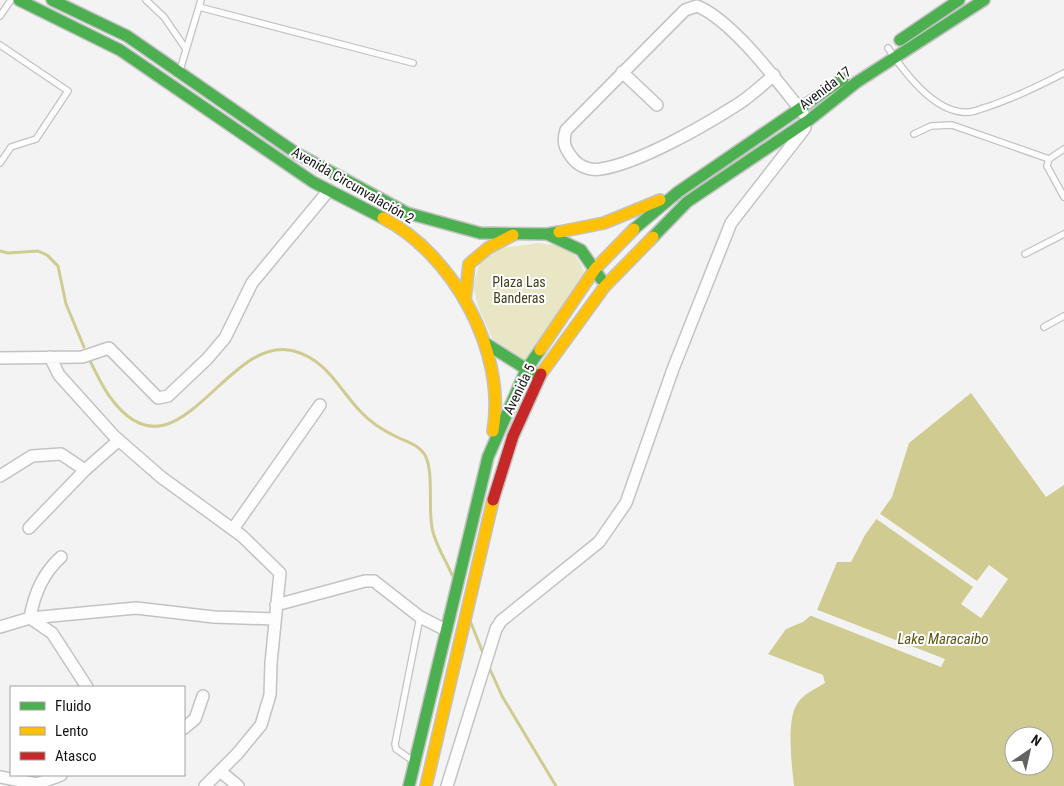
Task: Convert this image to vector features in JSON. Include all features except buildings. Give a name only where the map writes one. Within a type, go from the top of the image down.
[{"type":"main road","name":"Avenida Circunvalación 2","points":[[19,0],[120,50],[313,182],[396,225],[426,248],[465,300],[485,343],[494,384],[496,414],[488,457]]},
{"type":"main road","name":"Avenida Circunvalación 2","points":[[52,0],[127,36],[296,153],[407,213],[480,233],[547,234],[604,223],[678,192]]},
{"type":"main road","name":"Avenida 17","points":[[686,202],[808,120],[959,0]]},
{"type":"main road","name":"Avenida 17","points":[[678,192],[800,109],[984,0]]},
{"type":"main road","name":"Avenida 5","points":[[446,630],[488,457],[526,370],[595,269],[630,232],[678,192]]},
{"type":"main road","name":"Avenida 5","points":[[426,786],[493,499],[513,436],[539,376],[605,286],[686,202]]},
{"type":"main road","points":[[465,300],[470,264],[488,248],[516,234]]},
{"type":"main road","points":[[547,234],[581,250],[605,286]]},
{"type":"main road","points":[[485,343],[526,370],[539,376]]},
{"type":"main road","points":[[409,786],[446,630]]},
{"type":"street","points":[[447,786],[496,629],[501,621],[599,542],[626,503],[673,369],[731,223],[801,133],[808,120],[774,75],[709,11],[697,6],[685,10],[566,130],[563,139],[565,150],[576,163],[587,168],[600,170],[616,166],[672,142],[736,106],[774,75]]},
{"type":"street","points":[[622,72],[657,105]]},
{"type":"street","points":[[0,358],[82,357],[109,348],[158,398],[168,396],[207,359],[225,338],[252,283],[329,190]]},
{"type":"street","points":[[50,357],[59,375],[119,440],[161,477],[233,529],[280,573],[270,695],[261,725],[205,786]]},
{"type":"street","points":[[233,529],[320,405]]},
{"type":"street","points":[[29,528],[85,470],[119,440]]},
{"type":"street","points":[[0,476],[32,456],[62,454],[85,470]]},
{"type":"street","points":[[30,618],[32,600],[48,569],[61,557]]},
{"type":"street","points":[[276,605],[365,581],[374,581],[420,617],[446,630]]},
{"type":"street","points":[[0,627],[30,618],[136,608],[214,617],[275,619]]},
{"type":"street","points":[[30,618],[52,633],[86,686]]},
{"type":"street","points":[[185,727],[196,719],[203,696]]},
{"type":"street","points":[[220,771],[238,786]]},
{"type":"street","points":[[0,776],[37,784],[58,776]]},
{"type":"lane","points":[[0,16],[10,0]]},
{"type":"lane","points":[[146,0],[164,17],[186,49]]},
{"type":"lane","points":[[179,72],[201,0]]},
{"type":"lane","points":[[199,7],[412,63]]},
{"type":"lane","points":[[0,45],[68,91],[36,139],[11,147],[0,163]]},
{"type":"lane","points":[[892,53],[929,97],[946,107],[968,113],[1010,100],[1064,73]]},
{"type":"lane","points":[[914,134],[931,126],[952,125],[1050,160]]},
{"type":"lane","points":[[1064,149],[1050,160],[1047,166],[1064,197]]},
{"type":"lane","points":[[1025,254],[1064,234]]},
{"type":"lane","points":[[1044,327],[1064,316]]},
{"type":"lane","points":[[414,762],[396,749],[395,744],[420,617]]},
{"type":"green space","name":"Plaza Las Banderas","points":[[539,243],[562,247],[572,252],[584,272],[524,362],[492,338],[479,309],[473,288],[479,263],[494,249]]},
{"type":"water","name":"Lake Maracaibo","points":[[971,393],[1046,497],[1064,485],[1064,786],[794,786],[791,732],[794,711],[802,697],[825,683],[823,675],[768,654],[786,629],[803,622],[817,610],[837,562],[851,562],[865,535],[892,497],[909,443]]},
{"type":"pier","points":[[879,513],[977,581],[989,565],[1008,579],[981,618],[961,604],[973,587],[875,518]]},
{"type":"pier","points":[[815,609],[945,659],[941,667],[809,615]]},
{"type":"waterway","points":[[0,251],[8,253],[38,251],[47,255],[58,266],[66,304],[84,347]]},
{"type":"waterway","points":[[89,359],[113,401],[137,422],[160,426],[182,417],[247,363],[270,351],[294,351],[305,355],[324,368],[360,411],[377,426],[416,446],[425,455],[428,462],[430,480],[433,533],[452,575]]},
{"type":"waterway","points":[[471,623],[483,653]]},
{"type":"waterway","points":[[489,667],[502,696],[556,786]]},
{"type":"traffic: fast","points":[[19,0],[120,50],[313,182],[383,218]]},
{"type":"traffic: fast","points":[[52,0],[127,36],[296,153],[407,213],[480,233],[547,234],[559,232]]},
{"type":"traffic: fast","points":[[900,40],[959,0]]},
{"type":"traffic: fast","points":[[653,237],[687,202],[809,120],[857,82],[984,0]]},
{"type":"traffic: fast","points":[[634,229],[678,192],[843,79]]},
{"type":"traffic: fast","points":[[547,234],[581,250],[601,279]]},
{"type":"traffic: fast","points":[[485,343],[536,375]]},
{"type":"traffic: fast","points":[[409,786],[488,457],[526,370],[540,350]]},
{"type":"traffic: slow","points":[[559,232],[604,223],[660,200]]},
{"type":"traffic: slow","points":[[383,218],[408,234],[432,255],[452,280],[470,308],[483,338],[492,369],[495,401],[493,431]]},
{"type":"traffic: slow","points":[[540,350],[595,269],[634,229]]},
{"type":"traffic: slow","points":[[465,300],[469,264],[488,248],[513,235]]},
{"type":"traffic: slow","points":[[541,374],[605,286],[653,237]]},
{"type":"traffic: slow","points":[[426,786],[493,500]]},
{"type":"traffic: jam","points":[[493,500],[513,436],[541,374]]}]
